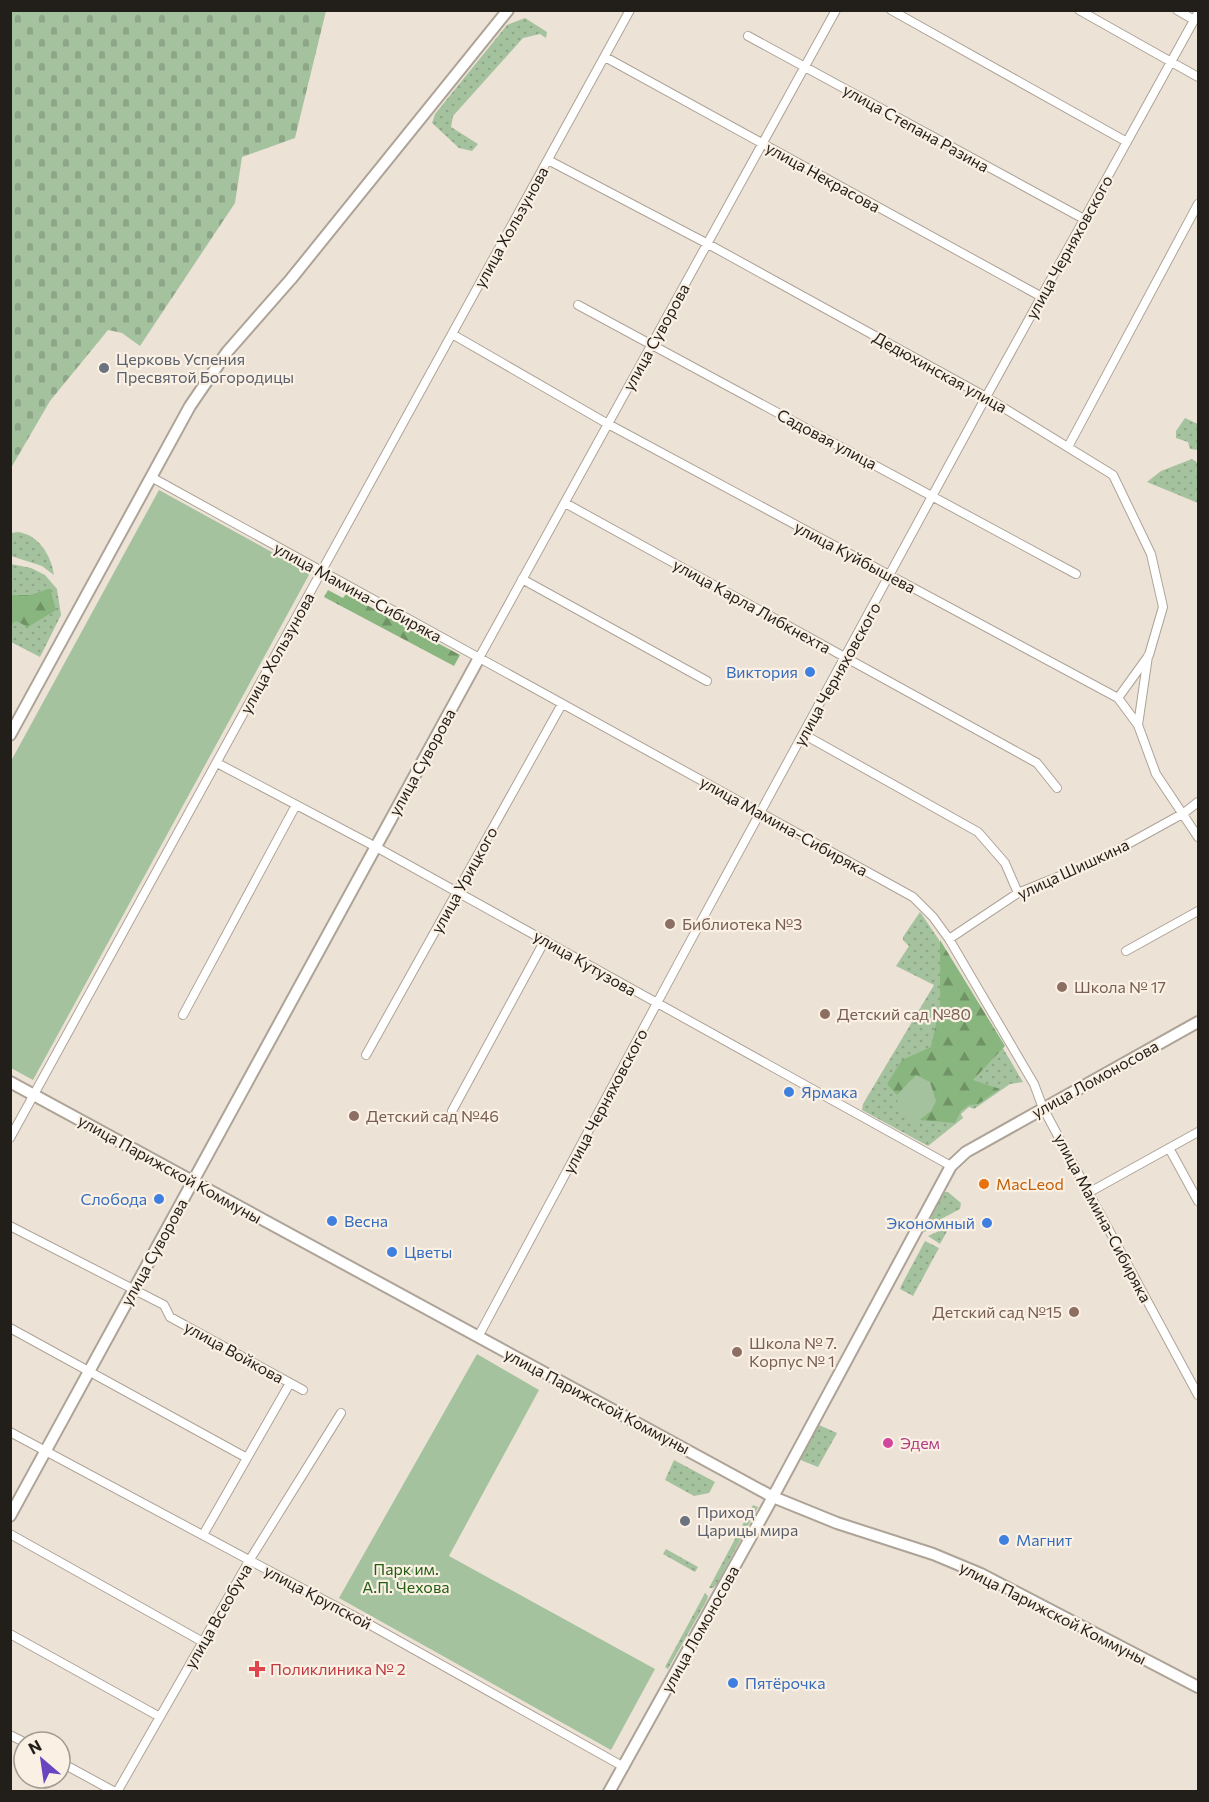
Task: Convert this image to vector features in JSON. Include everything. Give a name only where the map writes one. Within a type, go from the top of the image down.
[{"type":"main road","points":[[10,735],[190,405],[227,352],[291,279],[508,10]]},
{"type":"main road","name":"улица Суворова","points":[[10,1516],[479,658]]},
{"type":"main road","name":"улица Ломоносова","points":[[609,1791],[773,1497],[951,1166],[966,1152],[1198,1022]]},
{"type":"main road","name":"улица Парижской Коммуны","points":[[10,1082],[773,1497],[837,1523],[933,1554],[981,1574],[1198,1687]]},
{"type":"street","name":"улица Хользунова","points":[[10,1138],[630,10]]},
{"type":"street","name":"улица Суворова","points":[[479,658],[836,10]]},
{"type":"street","points":[[891,10],[1126,142]]},
{"type":"street","points":[[1079,10],[1198,77]]},
{"type":"street","points":[[1177,10],[1196,16]]},
{"type":"street","name":"улица Черняховского","points":[[478,1337],[986,397],[1196,16]]},
{"type":"street","name":"улица Степана Разина","points":[[748,36],[1084,219]]},
{"type":"street","name":"улица Некрасова","points":[[604,57],[1042,297]]},
{"type":"street","name":"Дедюхинская улица","points":[[548,160],[708,244],[986,397],[1113,475],[1151,554],[1163,607],[1149,655],[1118,698]]},
{"type":"street","points":[[1068,447],[1198,204]]},
{"type":"street","name":"Садовая улица","points":[[578,305],[1076,574]]},
{"type":"street","name":"улица Куйбышева","points":[[452,334],[608,424],[1118,698],[1138,725],[1156,774],[1198,837]]},
{"type":"street","name":"улица Мамина-Сибиряка","points":[[151,477],[913,897],[933,917],[949,939],[1034,1084],[1043,1108],[1198,1395]]},
{"type":"street","name":"улица Карла Либкнехта","points":[[565,502],[1037,763],[1057,788]]},
{"type":"street","points":[[522,579],[707,681]]},
{"type":"street","points":[[1138,725],[1149,655]]},
{"type":"street","name":"улица Урицкого","points":[[366,1055],[562,704]]},
{"type":"street","points":[[803,734],[978,832],[1005,862],[1018,893]]},
{"type":"street","name":"улица Кутузова","points":[[217,763],[376,847],[951,1166]]},
{"type":"street","name":"улица Шишкина","points":[[949,939],[1018,893],[1096,861],[1184,813],[1198,801]]},
{"type":"street","points":[[183,1015],[296,805]]},
{"type":"street","points":[[1126,951],[1198,911]]},
{"type":"street","points":[[452,1111],[545,940]]},
{"type":"street","points":[[1088,1193],[1198,1132]]},
{"type":"street","points":[[1169,1148],[1198,1202]]},
{"type":"street","name":"улица Войкова","points":[[10,1226],[164,1305],[170,1317],[303,1390]]},
{"type":"street","points":[[10,1328],[247,1458]]},
{"type":"street","points":[[203,1535],[290,1383]]},
{"type":"street","name":"улица Всеобуча","points":[[116,1791],[249,1560],[341,1413]]},
{"type":"street","name":"улица Крупской","points":[[10,1432],[365,1622],[624,1767]]},
{"type":"street","points":[[10,1534],[203,1642]]},
{"type":"street","points":[[10,1634],[160,1717]]},
{"type":"street","points":[[72,1768],[116,1791]]},
{"type":"green space","points":[[11,10],[326,11],[295,138],[242,157],[235,203],[140,346],[122,333],[108,330],[50,401],[11,468]]},
{"type":"green space","points":[[525,18],[547,32],[546,38],[540,34],[523,38],[453,116],[451,127],[478,144],[472,151],[459,148],[432,123],[435,114],[507,25]]},
{"type":"green space","points":[[1185,418],[1198,424],[1198,450],[1190,449],[1188,442],[1176,438],[1176,431]]},
{"type":"green space","points":[[1192,459],[1198,463],[1198,503],[1147,482],[1161,471]]},
{"type":"green space","points":[[159,490],[310,573],[33,1080],[11,1068],[11,761]]},
{"type":"green space","points":[[18,532],[32,537],[43,547],[54,575],[42,566],[11,556],[11,533]]},
{"type":"green space","points":[[11,564],[31,568],[45,575],[57,589],[61,615],[40,657],[11,642],[10,624],[50,588],[29,595],[11,595]]},
{"type":"green space","points":[[50,588],[56,610],[28,627],[16,621],[11,624],[11,595],[29,595]]},
{"type":"green space","points":[[328,590],[343,598],[346,594],[460,655],[454,666],[324,597]]},
{"type":"green space","points":[[920,912],[1023,1082],[1010,1084],[974,1109],[969,1107],[961,1114],[963,1118],[928,1146],[862,1110],[863,1104],[934,985],[896,966],[909,946],[903,937]]},
{"type":"green space","points":[[940,940],[1005,1046],[973,1080],[1000,1089],[978,1104],[969,1105],[961,1111],[955,1123],[920,1120],[927,1094],[910,1081],[897,1095],[887,1084],[902,1060],[931,1047],[940,1005]]},
{"type":"green space","points":[[916,1075],[930,1082],[936,1101],[931,1111],[914,1124],[898,1111],[897,1096]]},
{"type":"green space","points":[[944,1192],[948,1192],[961,1203],[960,1209],[930,1225],[931,1229],[924,1232],[922,1229]]},
{"type":"green space","points":[[950,1226],[940,1244],[928,1236]]},
{"type":"green space","points":[[925,1241],[939,1248],[913,1296],[900,1289]]},
{"type":"green space","name":"Парк им. А.П. Чехова","points":[[477,1354],[539,1390],[449,1556],[655,1669],[611,1750],[339,1598]]},
{"type":"green space","points":[[819,1425],[837,1433],[818,1467],[799,1458]]},
{"type":"green space","points":[[674,1460],[715,1482],[709,1493],[694,1496],[665,1480]]},
{"type":"green space","points":[[753,1505],[758,1507],[717,1584],[709,1588]]},
{"type":"green space","points":[[666,1549],[698,1567],[695,1572],[663,1554]]},
{"type":"green space","points":[[705,1593],[708,1596],[707,1600],[668,1669],[665,1667]]},
{"type":"place","name":"Церковь Успения Пресвятой Богородицы","points":[[104,368]]},
{"type":"place","name":"Виктория","points":[[810,672]]},
{"type":"place","name":"Библиотека №3","points":[[670,924]]},
{"type":"place","name":"Школа № 17","points":[[1062,987]]},
{"type":"place","name":"Детский сад №80","points":[[825,1014]]},
{"type":"place","name":"Ярмака","points":[[789,1092]]},
{"type":"place","name":"Детский сад №46","points":[[354,1116]]},
{"type":"place","name":"MacLeod","points":[[984,1184]]},
{"type":"place","name":"Слобода","points":[[159,1199]]},
{"type":"place","name":"Весна","points":[[332,1221]]},
{"type":"place","name":"Экономный","points":[[987,1223]]},
{"type":"place","name":"Цветы","points":[[392,1252]]},
{"type":"place","name":"Детский сад №15","points":[[1074,1312]]},
{"type":"place","name":"Школа № 7. Корпус № 1","points":[[737,1352]]},
{"type":"place","name":"Эдем","points":[[888,1443]]},
{"type":"place","name":"Приход Царицы мира","points":[[685,1521]]},
{"type":"place","name":"Магнит","points":[[1004,1540]]},
{"type":"place","name":"Поликлиника № 2","points":[[257,1669]]},
{"type":"place","name":"Пятёрочка","points":[[733,1683]]}]
